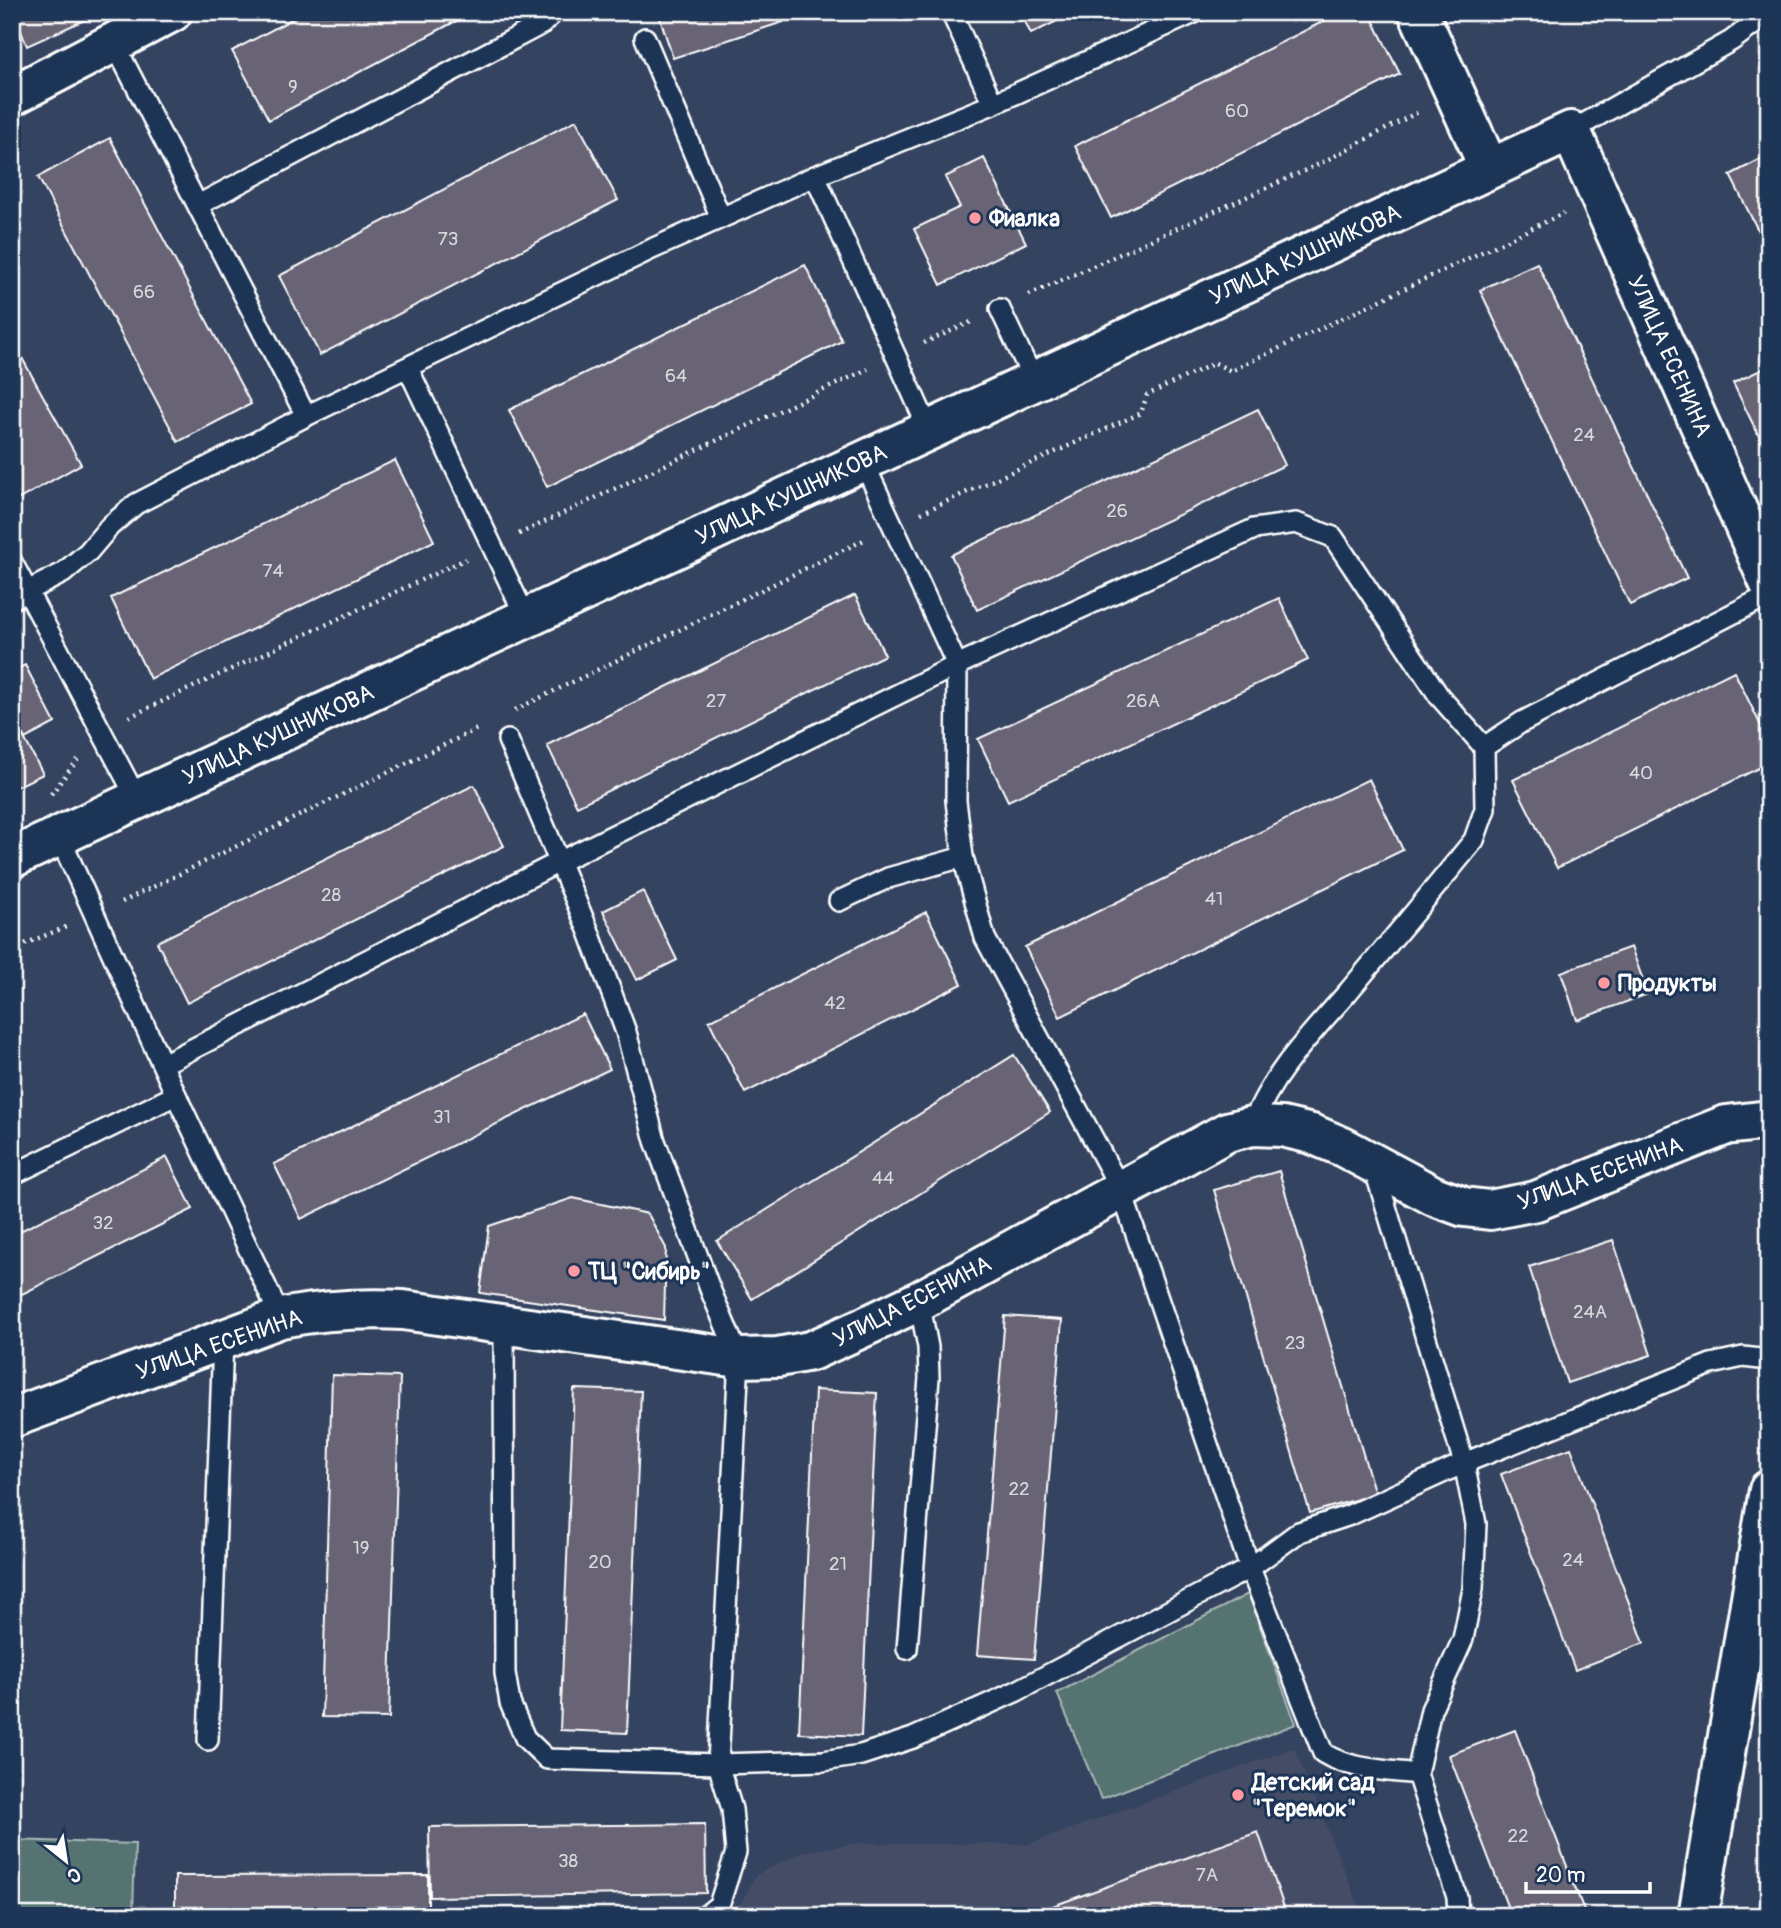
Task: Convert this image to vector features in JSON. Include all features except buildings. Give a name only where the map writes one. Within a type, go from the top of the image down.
[{"type":"street","points":[[12,96],[172,12]]},
{"type":"street","points":[[1418,12],[1489,169]]},
{"type":"street","name":"УЛИЦА КУШНИКОВА","points":[[12,858],[1571,131]]},
{"type":"street","name":"УЛИЦА ЕСЕНИНА","points":[[1571,131],[1769,582]]},
{"type":"street","name":"УЛИЦА ЕСЕНИНА","points":[[12,1418],[281,1318],[349,1308],[403,1310],[739,1358],[778,1357],[810,1351],[919,1301],[1227,1132],[1252,1126],[1282,1127],[1312,1134],[1343,1147],[1434,1196],[1464,1207],[1490,1210],[1536,1201],[1726,1125],[1769,1120]]},
{"type":"street","points":[[1698,1916],[1769,1490]]},
{"type":"lane","points":[[198,205],[542,24],[554,12]]},
{"type":"lane","points":[[951,12],[993,104]]},
{"type":"lane","points":[[20,595],[63,573],[136,504],[306,416],[654,248],[816,176],[993,104],[1196,12]]},
{"type":"lane","points":[[1571,131],[1672,77],[1731,41],[1769,13]]},
{"type":"lane","points":[[645,38],[721,218]]},
{"type":"lane","points":[[114,43],[306,416]]},
{"type":"lane","points":[[816,176],[929,430]]},
{"type":"lane","points":[[1000,309],[1034,380]]},
{"type":"lane","points":[[408,368],[526,618]]},
{"type":"lane","points":[[863,461],[957,665],[956,801],[962,857],[985,938],[1121,1190],[1250,1568],[1323,1753],[1338,1762],[1363,1768],[1417,1774]]},
{"type":"lane","points":[[163,1064],[559,862],[957,665],[1254,528],[1296,523],[1333,537],[1439,696],[1484,747],[1486,808],[1474,840],[1281,1073],[1259,1107],[1252,1126]]},
{"type":"lane","points":[[12,562],[20,595],[101,730],[137,799]]},
{"type":"lane","points":[[1484,747],[1522,722],[1769,595]]},
{"type":"lane","points":[[508,740],[589,932],[626,1031],[654,1141],[739,1358],[719,1764],[732,1810],[736,1852],[719,1905],[705,1916]]},
{"type":"lane","points":[[59,836],[176,1096],[281,1318]]},
{"type":"lane","points":[[839,901],[888,878],[962,857]]},
{"type":"lane","points":[[12,1175],[176,1096]]},
{"type":"lane","points":[[1373,1163],[1464,1462],[1476,1524],[1473,1589],[1463,1639],[1431,1710],[1417,1774],[1457,1897],[1458,1916]]},
{"type":"lane","points":[[907,1649],[929,1378],[928,1347],[919,1301]]},
{"type":"lane","points":[[504,1323],[505,1673],[510,1703],[525,1738],[547,1759],[719,1764],[823,1761],[861,1755],[913,1738],[1017,1691],[1250,1568],[1299,1532],[1350,1515],[1464,1462],[1711,1364],[1743,1357],[1769,1360]]},
{"type":"lane","points":[[208,1740],[223,1340]]},
{"type":"path","points":[[50,795],[101,730],[896,356],[1317,165],[1455,93]]},
{"type":"path","points":[[506,714],[893,526],[1141,413],[1147,395],[1215,363],[1231,371],[1600,196]]},
{"type":"path","points":[[12,949],[95,915],[481,726]]},
{"type":"shaded area","name":"Детский сад \"Теремок\"","points":[[1294,1748],[1363,1916],[746,1916],[740,1905],[756,1875],[802,1852],[860,1843],[1029,1844]]},
{"type":"green space","points":[[1248,1594],[1296,1724],[1101,1799],[1057,1693]]},
{"type":"green space","points":[[12,1840],[135,1844],[133,1916],[12,1916]]},
{"type":"place","name":"Фиалка","points":[[975,218]]},
{"type":"place","name":"Продукты","points":[[1604,983]]},
{"type":"place","name":"ТЦ \"Сибирь\"","points":[[574,1271]]},
{"type":"place","name":"Детский сад \"Теремок\"","points":[[1238,1795]]}]
